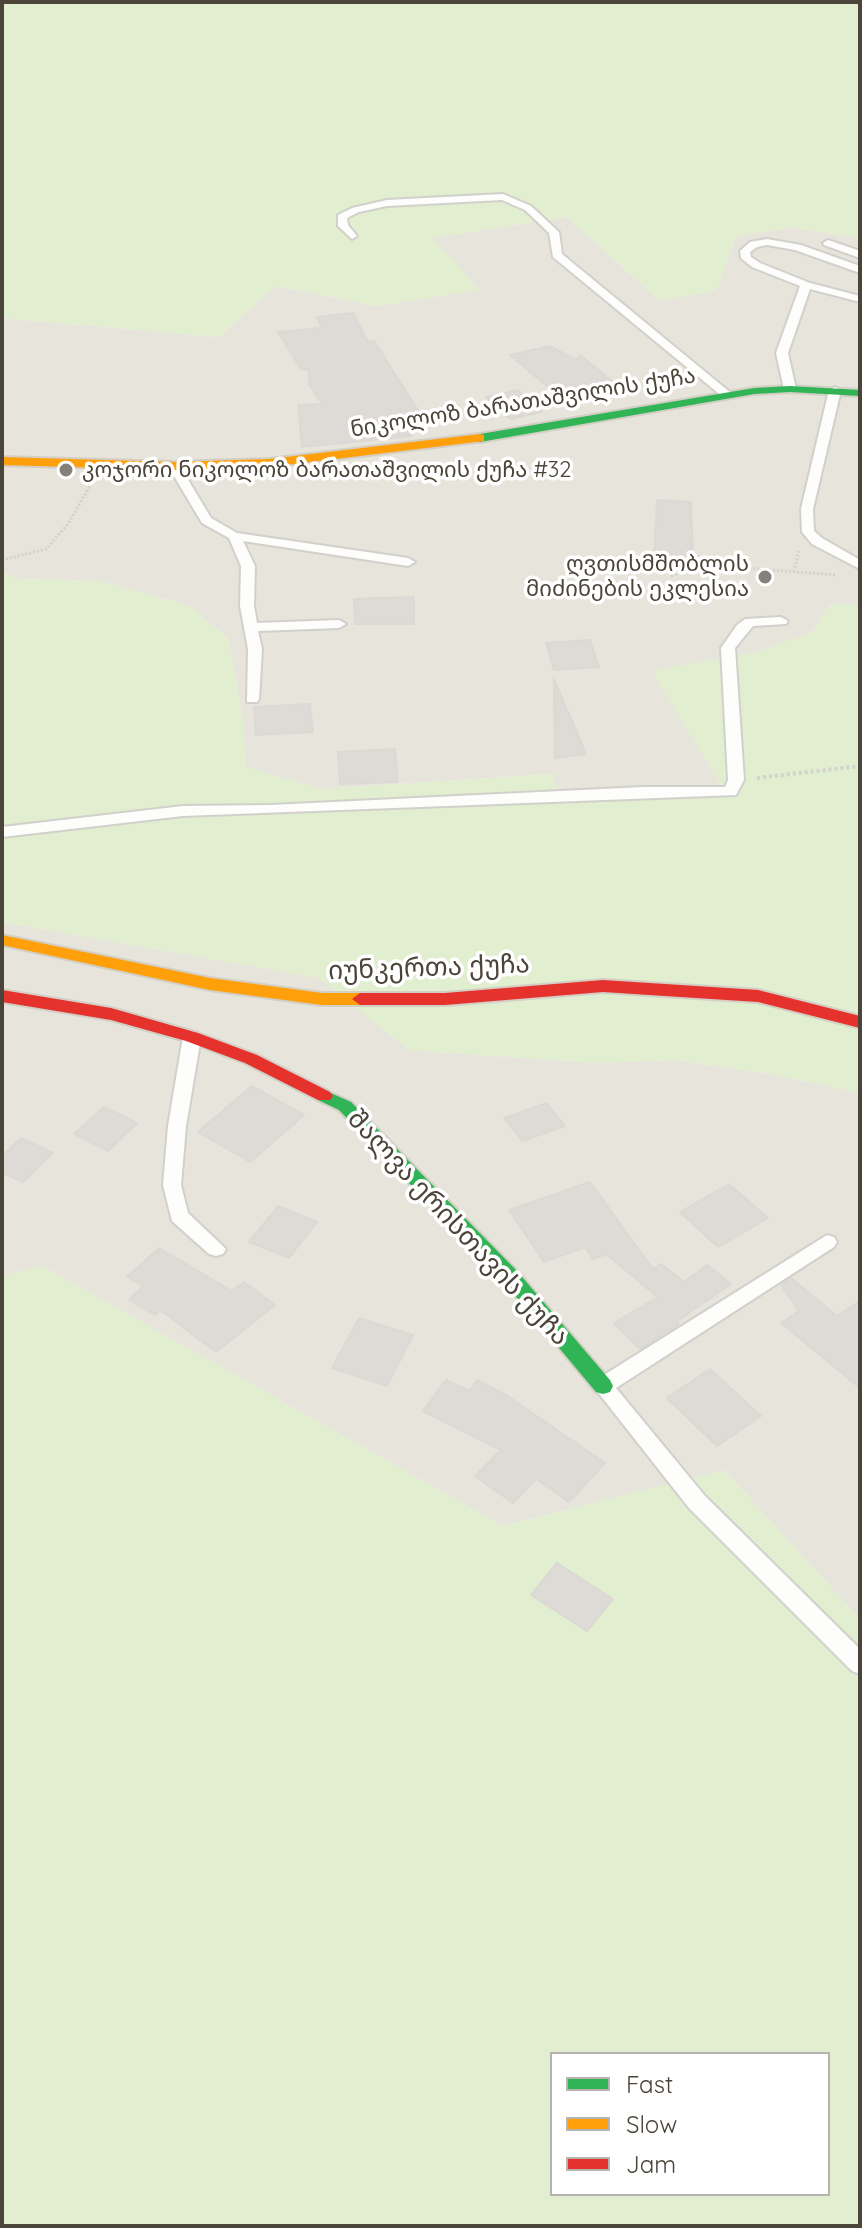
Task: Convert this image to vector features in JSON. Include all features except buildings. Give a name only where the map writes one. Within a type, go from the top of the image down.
[{"type":"street","name":"ნიკოლოზ ბარათაშვილის ქუჩა","points":[[2,461],[174,466],[269,463],[440,445],[727,395],[790,389],[860,393]]},
{"type":"street","name":"იუნკერთა ქუჩა","points":[[2,940],[210,984],[322,999],[445,999],[603,986],[758,996],[860,1022]]},
{"type":"street","name":"შალვა ერისთავის ქუჩა","points":[[2,996],[111,1014],[192,1037],[251,1059],[345,1106],[510,1276],[603,1386]]},
{"type":"lane","points":[[352,236],[343,226],[342,217],[356,210],[387,203],[503,197],[528,208],[554,232],[557,255],[727,395]]},
{"type":"lane","points":[[860,270],[797,247],[767,242],[754,244],[745,251],[746,258],[756,265],[806,285],[860,299]]},
{"type":"lane","points":[[828,243],[860,255]]},
{"type":"lane","points":[[790,389],[782,353],[806,285]]},
{"type":"lane","points":[[835,390],[807,509],[808,532],[817,541],[860,565]]},
{"type":"lane","points":[[174,466],[206,520],[234,536],[408,562]]},
{"type":"lane","points":[[234,536],[248,566],[247,606],[255,649],[252,699]]},
{"type":"lane","points":[[2,832],[183,811],[271,810],[643,792],[731,792],[736,780],[728,648],[750,622],[781,621]]},
{"type":"lane","points":[[251,627],[339,624]]},
{"type":"lane","points":[[192,1037],[177,1126],[172,1185],[179,1216],[216,1249]]},
{"type":"lane","points":[[827,1242],[603,1386],[697,1502],[860,1664]]},
{"type":"path","points":[[2,560],[46,549],[88,490],[100,463]]},
{"type":"path","points":[[694,553],[705,565]]},
{"type":"path","points":[[671,576],[705,565],[828,575]]},
{"type":"path","points":[[736,780],[860,766]]},
{"type":"shaded area","points":[[567,217],[660,301],[716,290],[736,237],[791,227],[860,239],[860,605],[831,604],[811,633],[757,652],[653,671],[723,788],[562,804],[551,774],[321,789],[245,767],[242,713],[228,639],[190,606],[100,581],[15,579],[2,571],[2,318],[219,337],[275,286],[377,306],[479,290],[431,238]]},
{"type":"shaded area","points":[[2,922],[320,978],[409,1050],[596,1063],[674,1060],[772,1074],[860,1093],[860,1619],[724,1470],[503,1526],[42,1266],[2,1276]]},
{"type":"green space","points":[[2,2],[860,2],[860,239],[791,227],[736,237],[716,290],[660,301],[567,217],[432,238],[480,290],[377,306],[275,286],[219,337],[2,318]]},
{"type":"green space","points":[[2,571],[15,579],[100,581],[190,606],[228,639],[242,713],[246,767],[321,789],[552,774],[563,804],[723,788],[652,671],[757,652],[811,633],[831,604],[860,605],[860,1093],[772,1074],[674,1060],[596,1063],[409,1050],[319,978],[2,922]]},
{"type":"green space","points":[[42,1266],[503,1526],[724,1470],[860,1619],[860,2226],[2,2226],[2,1276]]},
{"type":"traffic: fast","points":[[480,438],[754,391],[790,389],[860,393]]},
{"type":"traffic: fast","points":[[324,1096],[345,1106],[510,1276],[603,1386]]},
{"type":"traffic: slow","points":[[2,461],[174,466],[269,463],[480,438]]},
{"type":"traffic: slow","points":[[2,940],[210,984],[322,999],[360,999]]},
{"type":"traffic: jam","points":[[360,999],[445,999],[603,986],[758,996],[860,1022]]},
{"type":"traffic: jam","points":[[2,996],[111,1014],[192,1037],[251,1059],[324,1096]]},
{"type":"place","name":"კოჯორი ნიკოლოზ ბარათაშვილის ქუჩა #32","points":[[66,470]]},
{"type":"place","name":"ღვთისმშობლის მიძინების ეკლესია","points":[[765,577]]}]
